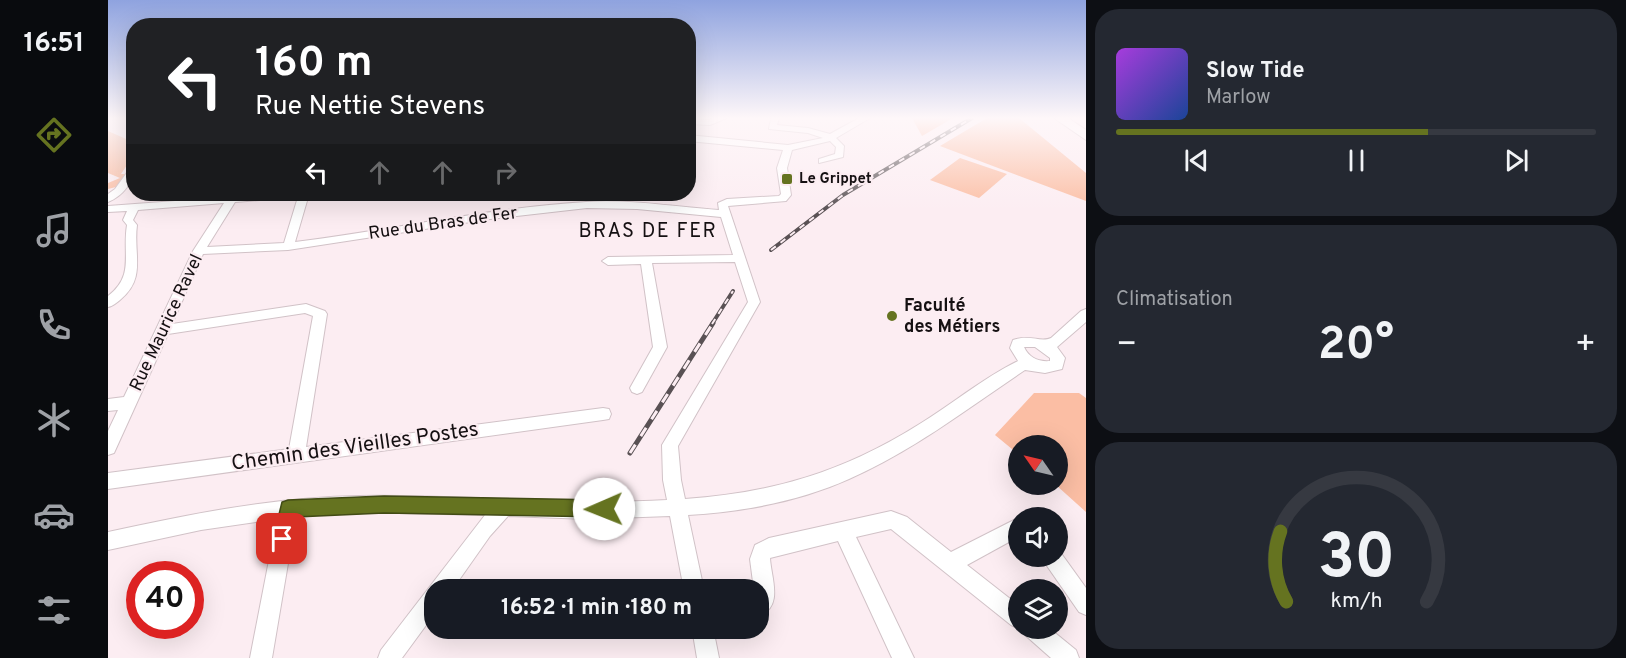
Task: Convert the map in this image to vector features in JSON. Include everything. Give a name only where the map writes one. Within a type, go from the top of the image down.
[{"type":"street","points":[[692,579],[669,456],[670,446],[754,302],[722,205],[727,202],[782,199],[786,195],[782,168],[788,149]]},
{"type":"street","points":[[822,161],[840,155],[840,149]]},
{"type":"street","points":[[121,209],[108,199],[119,191],[126,181]]},
{"type":"street","points":[[108,209],[160,206],[188,201]]},
{"type":"street","name":"Rue Maurice Ravel","points":[[108,448],[199,251],[230,201]]},
{"type":"street","points":[[288,247],[302,201]]},
{"type":"street","name":"Rue du Bras de Fer","points":[[199,251],[288,247],[490,216],[589,205],[723,213]]},
{"type":"street","points":[[132,225],[160,206]]},
{"type":"street","points":[[108,303],[127,287],[133,274],[132,225],[128,219],[134,208]]},
{"type":"street","points":[[608,261],[741,258]]},
{"type":"street","points":[[637,388],[660,347],[646,260]]},
{"type":"street","points":[[162,330],[306,308],[317,311],[320,314],[296,455]]},
{"type":"street","points":[[1046,346],[1056,342],[1086,314]]},
{"type":"street","points":[[1026,341],[1046,346],[1056,354],[1057,365],[1042,367],[1030,363],[1018,352],[1018,344],[1026,341]]},
{"type":"street","points":[[108,541],[264,510],[288,508],[356,504],[678,508],[778,494],[829,479],[908,438],[1021,365],[1030,363]]},
{"type":"street","points":[[108,405],[130,402]]},
{"type":"street","name":"Chemin des Vieilles Postes","points":[[108,481],[603,414]]},
{"type":"street","points":[[448,579],[483,530],[505,507]]},
{"type":"street","points":[[261,658],[288,508]]},
{"type":"street","points":[[763,579],[760,559],[762,552],[769,547],[891,520],[900,523],[1008,610]]},
{"type":"street","points":[[844,532],[903,658]]},
{"type":"street","points":[[955,566],[958,559],[1008,532]]},
{"type":"street","points":[[1060,567],[1086,605]]},
{"type":"street","points":[[389,658],[424,611]]},
{"type":"street","points":[[704,639],[708,658]]},
{"type":"street","points":[[1045,639],[1068,658]]},
{"type":"shaded area","points":[[108,149],[126,149],[126,166],[121,174],[125,174],[116,187],[108,189],[108,183],[120,178],[108,173]]},
{"type":"shaded area","points":[[947,149],[1056,149],[1086,173],[1086,201]]},
{"type":"shaded area","points":[[960,158],[1007,174],[979,198],[930,180]]},
{"type":"shaded area","points":[[1034,393],[1079,393],[1086,398],[1086,512],[1067,495],[1068,435],[1008,435],[1008,446],[995,435]]},
{"type":"railway","points":[[771,250],[843,195],[921,149]]},
{"type":"railway","points":[[712,324],[733,291]]},
{"type":"railway","points":[[630,453],[713,323]]},
{"type":"place","name":"Le Grippet","points":[[787,179]]},
{"type":"place","name":"Faculté des Métiers","points":[[892,316]]},
{"type":"district","name":"BRAS DE FER","points":[[648,232]]},
{"type":"route","points":[[282,539],[288,508],[384,504],[604,509]]}]
